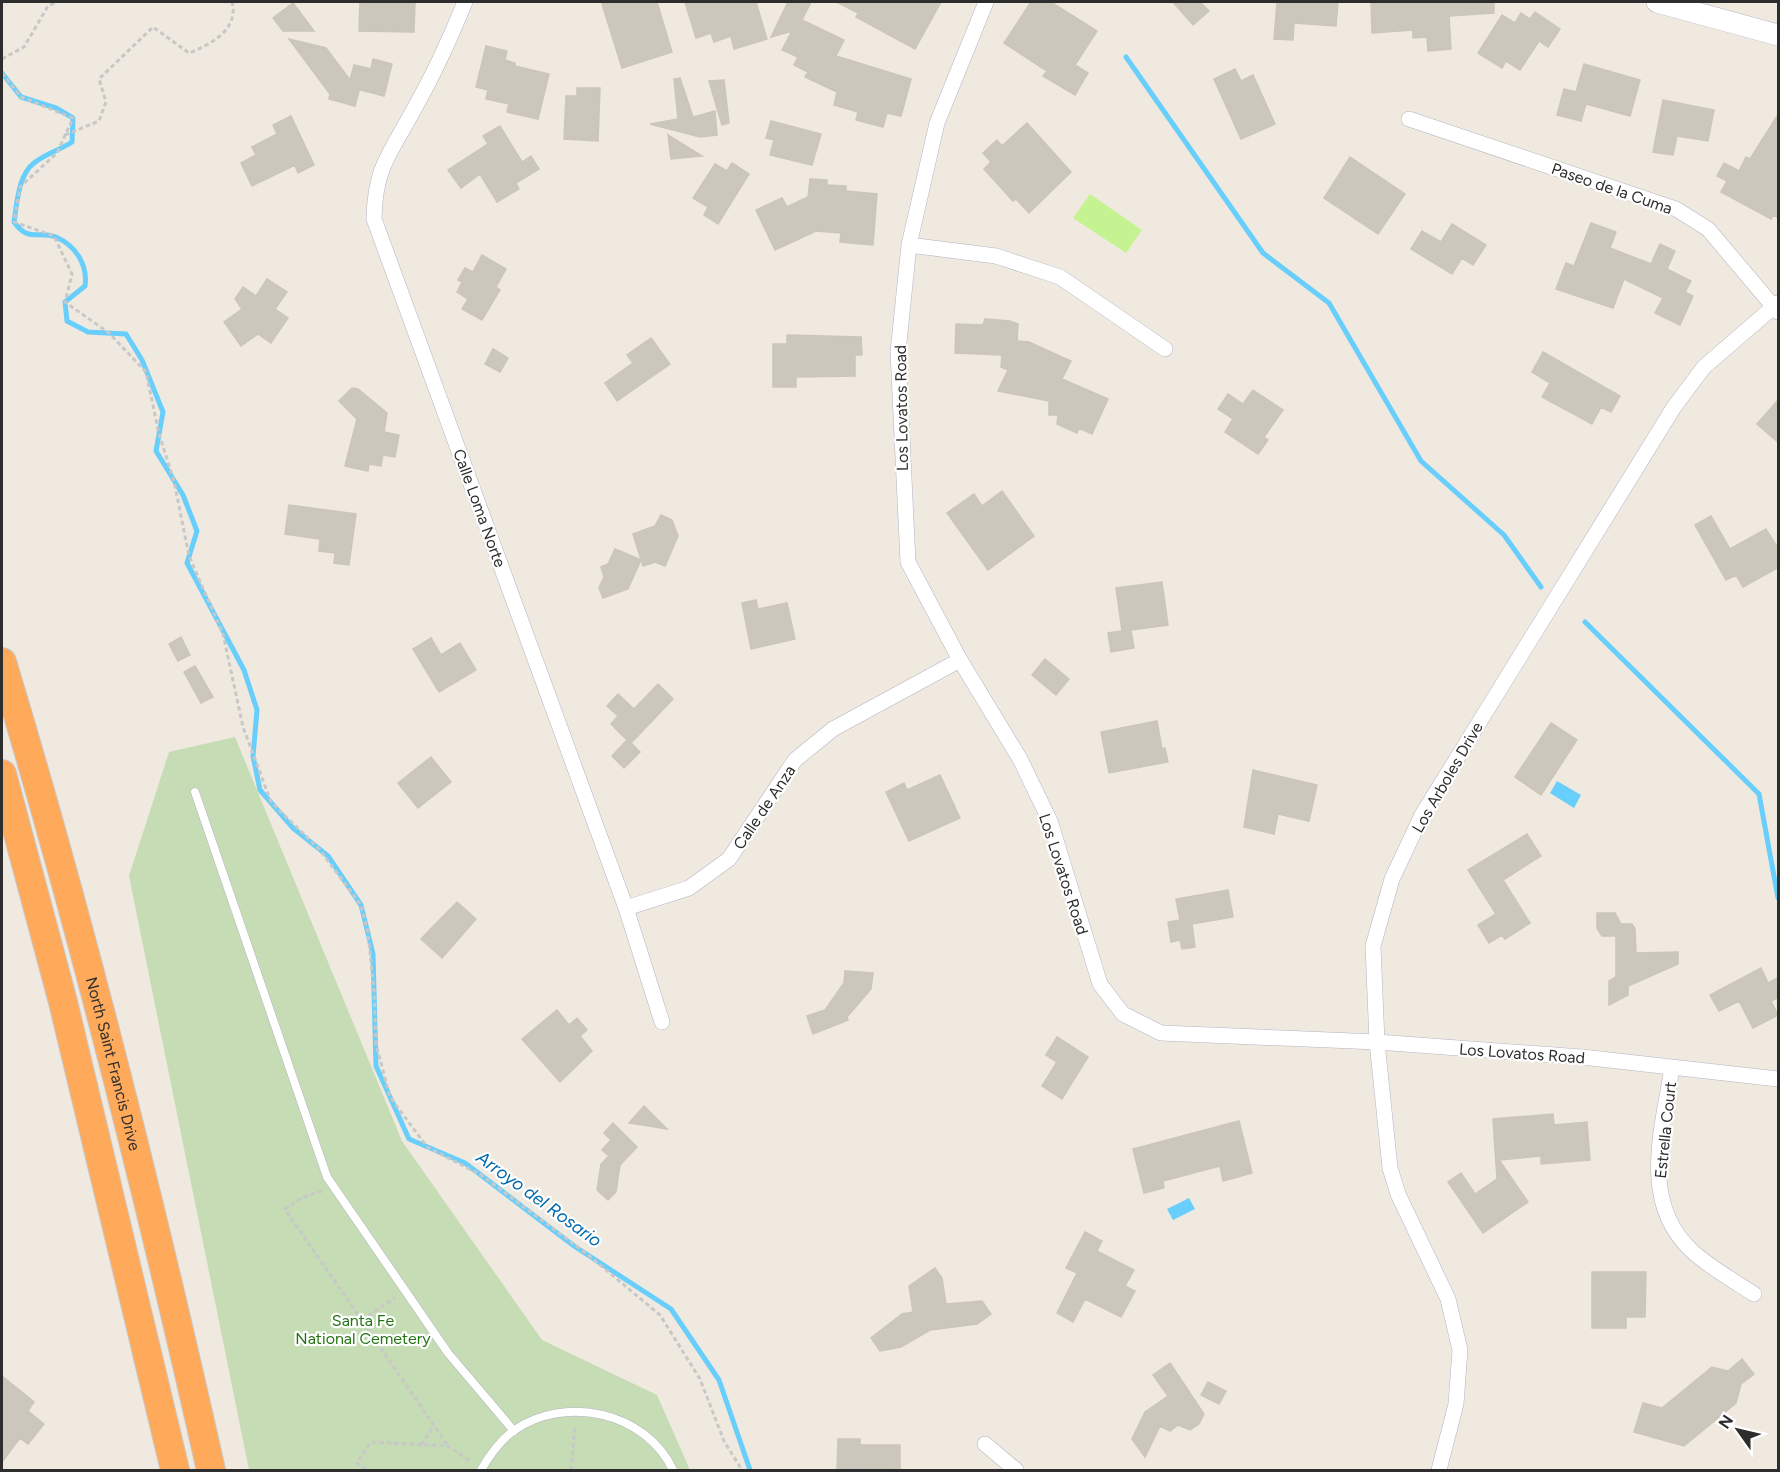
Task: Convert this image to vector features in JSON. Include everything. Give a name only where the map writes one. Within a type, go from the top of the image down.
[{"type":"highway","name":"North Saint Francis Drive","points":[[2,662],[99,1005],[174,1308],[211,1470]]},
{"type":"highway","name":"North Saint Francis Drive","points":[[2,774],[63,1002],[175,1470]]},
{"type":"street","name":"Calle Loma Norte","points":[[465,2],[414,111],[385,159],[375,188],[374,219],[626,908],[662,1022]]},
{"type":"street","name":"Los Lovatos Road","points":[[986,2],[937,123],[909,245],[898,352],[908,562],[960,660],[1020,759],[1050,821],[1100,984],[1123,1014],[1161,1033],[1377,1042],[1581,1057],[1779,1079]]},
{"type":"street","points":[[1657,2],[1779,35]]},
{"type":"street","name":"Paseo de la Cuma","points":[[1409,119],[1676,209],[1708,229],[1777,307]]},
{"type":"street","points":[[909,245],[996,256],[1060,276],[1165,349]]},
{"type":"street","name":"Los Arboles Drive","points":[[1439,1470],[1456,1404],[1460,1350],[1448,1299],[1398,1194],[1390,1168],[1377,1042],[1373,946],[1392,879],[1422,815],[1674,407],[1704,367],[1777,307]]},
{"type":"street","name":"Calle de Anza","points":[[626,908],[689,888],[705,877],[729,859],[795,760],[833,729],[960,660]]},
{"type":"street","name":"Estrella Court","points":[[1672,1068],[1658,1160],[1658,1186],[1665,1212],[1677,1235],[1694,1253],[1754,1294]]},
{"type":"street","points":[[985,1444],[1016,1470]]},
{"type":"lane","points":[[195,792],[319,1162],[333,1188],[459,1368],[514,1431]]},
{"type":"lane","points":[[482,1470],[497,1447],[514,1431],[545,1417],[577,1411],[610,1417],[633,1427],[657,1447],[673,1470]]},
{"type":"path","points":[[2,59],[24,47],[48,6],[57,2]]},
{"type":"path","points":[[65,135],[99,121],[106,102],[99,79],[153,27],[189,53],[202,48],[226,32],[235,13],[232,2]]},
{"type":"path","points":[[2,73],[21,98],[73,118],[57,153],[20,188],[14,222],[54,236],[72,274],[65,302],[109,333],[146,372],[159,434],[174,481],[189,556],[223,634],[243,727],[270,802],[320,849],[361,905],[368,933],[374,991],[376,1044],[390,1097],[427,1147],[481,1175],[587,1254],[660,1316],[700,1379],[724,1441],[742,1470]]},
{"type":"path","points":[[333,1188],[303,1197],[285,1209],[447,1446],[482,1470]]},
{"type":"path","points":[[362,1320],[404,1291]]},
{"type":"path","points":[[571,1470],[577,1411]]},
{"type":"path","points":[[421,1445],[434,1426]]},
{"type":"path","points":[[366,1470],[357,1463],[371,1442],[447,1446]]},
{"type":"green space","points":[[1090,194],[1142,230],[1126,253],[1073,218]]},
{"type":"green space","name":"Santa Fe National Cemetery","points":[[235,737],[402,1141],[542,1340],[657,1395],[690,1470],[249,1470],[129,876],[169,752]]},
{"type":"water","points":[[1557,781],[1581,795],[1574,808],[1550,793]]},
{"type":"water","points":[[1189,1198],[1195,1209],[1173,1220],[1167,1209]]},
{"type":"building","points":[[360,2],[415,2],[414,32],[359,31]]},
{"type":"building","points":[[657,2],[672,52],[622,68],[602,4]]},
{"type":"building","points":[[685,2],[756,2],[767,39],[734,49],[731,36],[714,42],[711,33],[696,38]]},
{"type":"building","points":[[788,2],[811,2],[802,20],[844,40],[836,56],[911,79],[901,116],[887,113],[883,127],[856,120],[858,112],[834,105],[837,92],[805,77],[808,72],[794,65],[798,57],[782,50],[792,31],[771,37]]},
{"type":"building","points":[[837,2],[941,2],[915,49],[856,17],[858,13]]},
{"type":"building","points":[[1031,2],[1051,2],[1097,31],[1075,65],[1088,73],[1075,95],[1043,76],[1047,71],[1004,43]]},
{"type":"building","points":[[1173,2],[1200,2],[1209,11],[1193,25]]},
{"type":"building","points":[[1277,2],[1338,2],[1336,26],[1294,23],[1293,40],[1274,39]]},
{"type":"building","points":[[1371,2],[1494,2],[1494,13],[1449,16],[1451,49],[1428,51],[1427,37],[1413,38],[1413,30],[1372,33]]},
{"type":"building","points":[[293,3],[314,31],[283,31],[273,18]]},
{"type":"building","points":[[1535,12],[1560,29],[1548,47],[1539,41],[1520,70],[1506,61],[1502,68],[1478,53],[1502,15],[1515,23],[1521,13],[1530,19]]},
{"type":"building","points":[[289,39],[326,48],[350,80],[354,65],[371,69],[373,59],[392,64],[384,96],[357,89],[359,91],[355,106],[329,99],[330,94]]},
{"type":"building","points":[[486,46],[507,51],[505,60],[515,63],[515,66],[549,74],[538,119],[507,112],[509,104],[486,99],[488,90],[476,87]]},
{"type":"building","points":[[1584,64],[1640,80],[1630,116],[1586,104],[1581,121],[1557,115],[1564,89],[1576,92]]},
{"type":"building","points":[[1235,69],[1241,81],[1253,75],[1275,124],[1241,139],[1214,79]]},
{"type":"building","points":[[680,78],[693,117],[715,111],[717,135],[700,137],[650,124],[678,119],[674,79]]},
{"type":"building","points":[[724,80],[729,123],[722,125],[709,81]]},
{"type":"building","points":[[577,88],[600,88],[598,141],[564,139],[566,96],[577,96]]},
{"type":"building","points":[[1663,100],[1714,110],[1708,141],[1677,136],[1673,155],[1653,152]]},
{"type":"building","points":[[1779,113],[1779,218],[1773,215],[1771,219],[1721,192],[1727,181],[1717,176],[1724,163],[1739,171],[1746,157],[1750,159]]},
{"type":"building","points":[[291,116],[314,165],[298,173],[295,165],[252,186],[241,163],[256,155],[252,147],[277,134],[273,125]]},
{"type":"building","points":[[771,121],[821,134],[812,165],[770,155],[774,140],[766,138]]},
{"type":"building","points":[[1027,123],[1071,172],[1029,213],[1016,199],[1013,201],[984,169],[991,162],[983,153],[997,140],[1002,146]]},
{"type":"building","points":[[500,126],[522,162],[531,156],[539,169],[516,183],[519,189],[497,202],[480,174],[461,188],[448,170],[488,144],[483,136]]},
{"type":"building","points":[[668,135],[702,156],[671,159]]},
{"type":"building","points":[[1350,157],[1405,194],[1378,234],[1324,198]]},
{"type":"building","points":[[732,163],[749,174],[718,224],[704,215],[708,207],[693,198],[715,164],[727,171]]},
{"type":"building","points":[[810,179],[827,180],[827,185],[846,186],[846,191],[877,194],[873,245],[840,242],[841,233],[816,231],[775,250],[756,210],[782,198],[787,207],[808,197]]},
{"type":"building","points":[[1591,223],[1616,232],[1610,248],[1651,264],[1660,244],[1675,251],[1667,269],[1691,281],[1685,292],[1693,296],[1680,325],[1655,313],[1663,298],[1624,279],[1613,308],[1556,289],[1566,263],[1574,266]]},
{"type":"building","points":[[1452,224],[1486,245],[1473,265],[1462,258],[1452,274],[1411,249],[1422,231],[1441,242]]},
{"type":"building","points":[[482,255],[506,269],[496,287],[500,290],[482,320],[462,309],[468,299],[457,292],[462,282],[458,280],[465,268],[473,272]]},
{"type":"building","points":[[267,279],[287,292],[275,309],[288,318],[271,343],[258,334],[241,346],[224,322],[242,309],[235,299],[243,287],[256,296]]},
{"type":"building","points":[[985,319],[1018,324],[1017,341],[1029,342],[1071,361],[1062,379],[1108,399],[1092,434],[1079,428],[1077,433],[1057,424],[1058,415],[1049,415],[1049,401],[998,391],[1008,370],[1001,367],[1002,355],[955,353],[956,324],[983,325]]},
{"type":"building","points":[[787,335],[861,337],[862,355],[855,355],[855,376],[796,377],[796,387],[773,387],[773,344],[787,344]]},
{"type":"building","points":[[651,338],[670,364],[617,401],[605,383],[633,363],[627,355]]},
{"type":"building","points":[[493,349],[508,358],[500,372],[485,364]]},
{"type":"building","points":[[1543,352],[1620,396],[1611,412],[1601,407],[1592,424],[1542,397],[1550,383],[1532,372]]},
{"type":"building","points":[[352,388],[358,389],[387,413],[384,432],[399,435],[395,457],[383,455],[381,466],[369,464],[368,471],[345,466],[357,419],[339,401]]},
{"type":"building","points":[[1253,390],[1283,410],[1264,437],[1268,440],[1258,454],[1225,432],[1233,419],[1218,409],[1228,394],[1243,404]]},
{"type":"building","points":[[1779,399],[1779,443],[1757,424]]},
{"type":"building","points":[[1002,491],[1034,536],[988,570],[947,513],[974,494],[982,506]]},
{"type":"building","points":[[289,505],[356,514],[349,565],[334,563],[335,553],[319,551],[320,539],[285,534]]},
{"type":"building","points":[[661,515],[672,520],[678,536],[665,566],[655,562],[643,566],[633,534],[655,526]]},
{"type":"building","points":[[1711,516],[1730,549],[1766,529],[1779,550],[1779,567],[1743,587],[1736,575],[1726,580],[1695,525]]},
{"type":"building","points":[[615,549],[641,560],[628,589],[603,598],[599,588],[604,577],[601,567],[608,564]]},
{"type":"building","points":[[1162,582],[1168,625],[1131,630],[1134,648],[1111,652],[1108,633],[1122,631],[1116,588]]},
{"type":"building","points":[[756,600],[758,609],[787,603],[795,639],[751,649],[742,603]]},
{"type":"building","points":[[181,637],[190,655],[178,661],[169,644]]},
{"type":"building","points":[[431,638],[441,655],[460,643],[476,670],[439,692],[413,649]]},
{"type":"building","points":[[1045,659],[1069,679],[1056,695],[1032,675]]},
{"type":"building","points":[[195,666],[213,697],[201,703],[184,672]]},
{"type":"building","points":[[658,684],[673,699],[631,743],[640,752],[624,768],[612,756],[627,740],[611,724],[618,716],[607,706],[618,694],[634,709]]},
{"type":"building","points":[[1157,721],[1162,749],[1165,748],[1168,762],[1109,773],[1101,732]]},
{"type":"building","points":[[1551,723],[1577,740],[1541,795],[1515,777]]},
{"type":"building","points":[[431,757],[451,782],[418,808],[398,783]]},
{"type":"building","points":[[1253,770],[1317,785],[1309,821],[1278,814],[1274,834],[1244,827]]},
{"type":"building","points":[[940,775],[960,818],[909,841],[886,792],[904,783],[907,790]]},
{"type":"building","points":[[1527,834],[1541,856],[1503,880],[1530,923],[1505,939],[1502,935],[1489,943],[1478,925],[1496,914],[1468,870]]},
{"type":"building","points":[[1228,890],[1233,917],[1192,924],[1195,947],[1182,949],[1180,940],[1171,942],[1168,922],[1180,920],[1176,899]]},
{"type":"building","points":[[457,902],[476,919],[442,958],[421,939]]},
{"type":"building","points":[[1597,913],[1615,913],[1621,924],[1632,924],[1635,929],[1636,953],[1678,952],[1678,964],[1628,986],[1628,995],[1609,1005],[1609,981],[1616,977],[1616,936],[1602,936],[1597,928]]},
{"type":"building","points":[[1761,968],[1768,983],[1779,977],[1779,997],[1771,1001],[1778,1015],[1753,1028],[1739,1001],[1719,1011],[1710,995]]},
{"type":"building","points":[[845,971],[873,973],[871,989],[847,1017],[848,1020],[813,1034],[807,1016],[825,1010],[844,983]]},
{"type":"building","points":[[557,1010],[569,1025],[577,1018],[587,1030],[580,1036],[592,1051],[560,1082],[522,1039]]},
{"type":"building","points":[[1057,1037],[1088,1057],[1062,1099],[1042,1086],[1057,1062],[1046,1055]]},
{"type":"building","points":[[644,1106],[667,1129],[629,1123]]},
{"type":"building","points":[[1553,1114],[1554,1125],[1587,1122],[1590,1160],[1541,1164],[1541,1156],[1499,1160],[1528,1202],[1483,1233],[1448,1182],[1461,1173],[1475,1194],[1497,1179],[1493,1119]]},
{"type":"building","points":[[1239,1121],[1252,1173],[1223,1181],[1220,1166],[1163,1181],[1164,1188],[1144,1193],[1133,1149]]},
{"type":"building","points":[[613,1123],[637,1147],[620,1165],[616,1192],[608,1200],[597,1190],[601,1164],[609,1156],[602,1150],[611,1140],[604,1133]]},
{"type":"building","points":[[1085,1232],[1102,1241],[1097,1251],[1134,1270],[1125,1286],[1135,1291],[1121,1317],[1085,1299],[1073,1322],[1057,1313],[1077,1273],[1066,1268]]},
{"type":"building","points":[[935,1268],[942,1278],[946,1304],[982,1301],[991,1314],[977,1324],[930,1330],[901,1347],[880,1351],[871,1338],[902,1314],[913,1312],[909,1286]]},
{"type":"building","points":[[1592,1272],[1646,1272],[1645,1317],[1626,1317],[1626,1328],[1592,1328]]},
{"type":"building","points":[[1742,1359],[1754,1374],[1741,1384],[1736,1403],[1684,1446],[1634,1432],[1643,1403],[1662,1408],[1712,1367],[1728,1371]]},
{"type":"building","points":[[1170,1363],[1204,1414],[1199,1424],[1190,1430],[1178,1425],[1170,1431],[1160,1426],[1145,1457],[1132,1439],[1145,1412],[1168,1396],[1153,1375]]},
{"type":"building","points":[[2,1376],[34,1402],[28,1411],[44,1424],[28,1444],[20,1438],[2,1462]]},
{"type":"building","points":[[1208,1382],[1226,1391],[1219,1404],[1201,1395]]},
{"type":"building","points":[[838,1439],[860,1439],[860,1445],[900,1445],[900,1469],[837,1470]]},
{"type":"waterway","points":[[1126,57],[1263,253],[1329,303],[1421,461],[1504,535],[1541,587]]},
{"type":"waterway","name":"Arroyo del Rosario","points":[[2,73],[21,97],[56,108],[73,118],[72,142],[38,160],[29,168],[21,182],[14,222],[29,234],[56,237],[75,251],[79,257],[85,271],[85,286],[65,302],[67,321],[88,332],[126,334],[142,360],[163,412],[156,451],[183,495],[197,531],[187,563],[244,670],[257,710],[253,756],[260,790],[293,828],[328,856],[361,905],[373,954],[376,1066],[409,1139],[465,1163],[574,1246],[671,1309],[719,1380],[750,1470]]},
{"type":"waterway","points":[[1585,622],[1759,794],[1778,898]]}]
